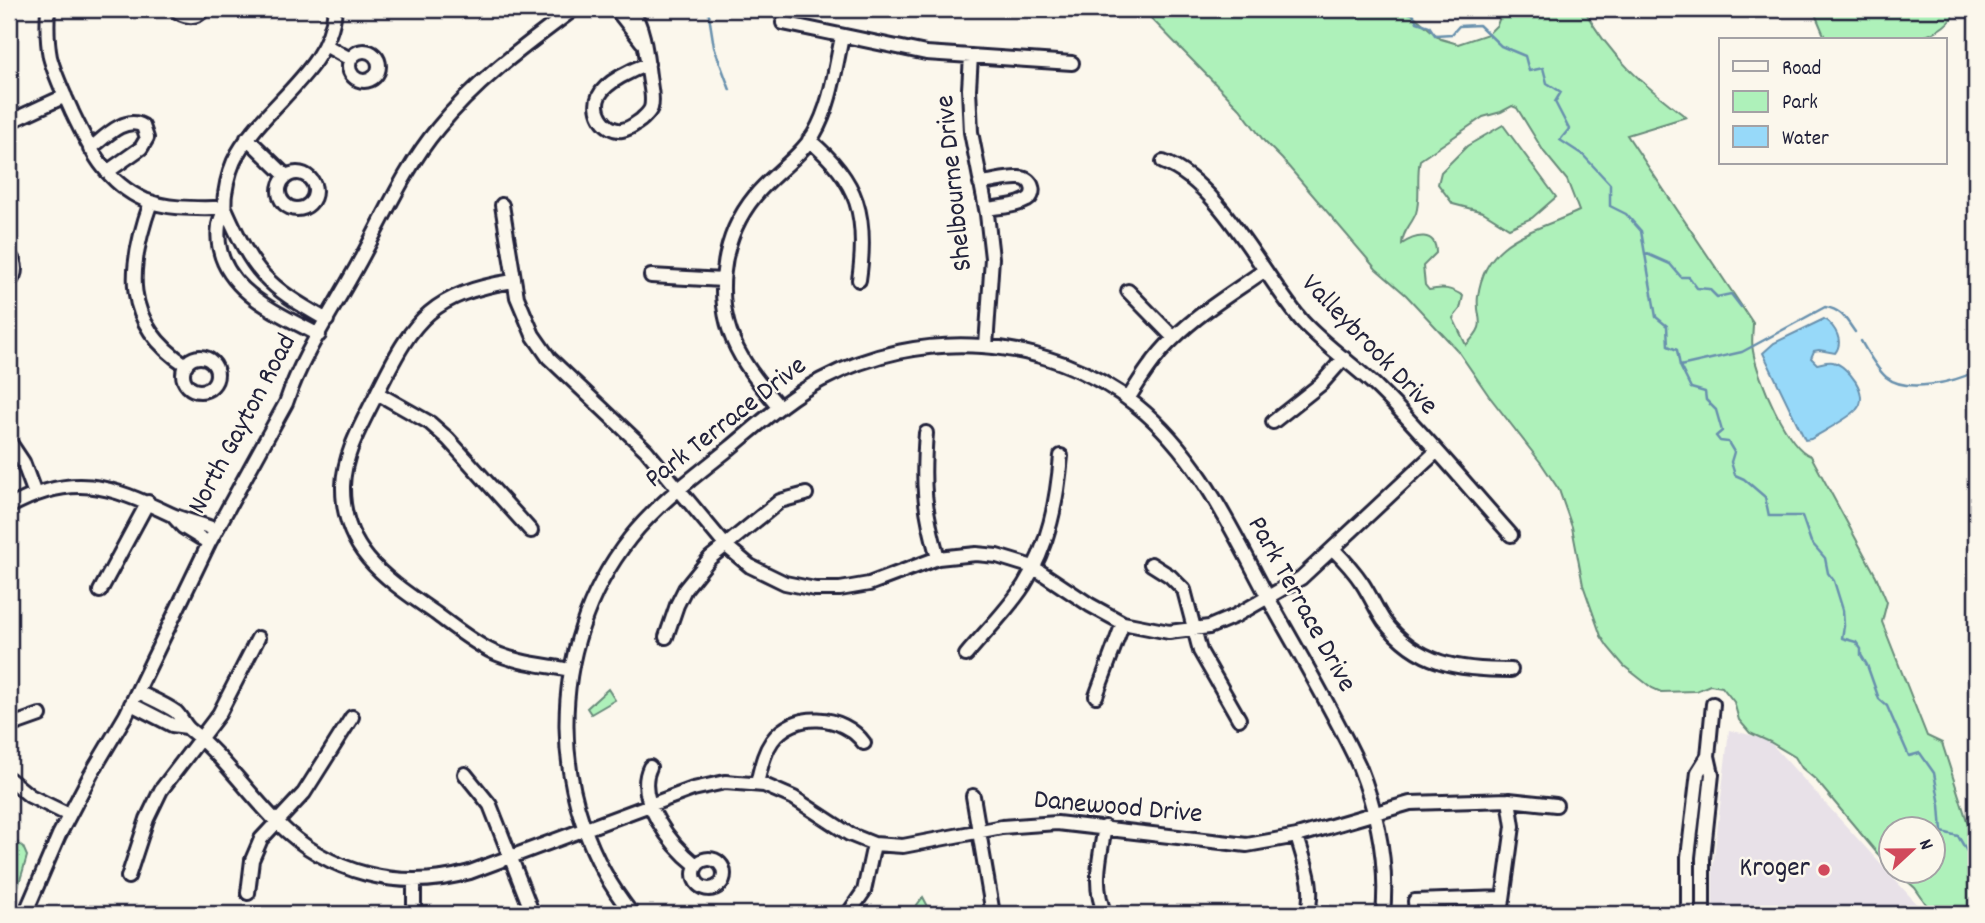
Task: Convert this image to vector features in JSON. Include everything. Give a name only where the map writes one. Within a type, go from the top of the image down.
[{"type":"street","points":[[48,9],[47,35],[51,58],[65,96],[90,149],[107,172],[127,190],[151,202],[181,208],[225,208]]},
{"type":"street","points":[[175,9],[191,17],[204,9]]},
{"type":"street","points":[[327,320],[289,298],[263,276],[242,245],[225,208],[224,197],[230,172],[247,138],[310,68],[324,45],[335,9]]},
{"type":"street","name":"North Gayton Road","points":[[24,914],[43,866],[138,692],[209,543],[286,403],[293,384],[327,320],[417,159],[438,128],[489,75],[574,9]]},
{"type":"street","points":[[616,9],[643,42]]},
{"type":"street","points":[[631,9],[640,24],[648,64],[652,104],[648,114],[625,130],[617,130],[607,125],[597,107],[601,93],[629,71],[648,64]]},
{"type":"street","points":[[783,23],[926,53],[1072,63]]},
{"type":"street","points":[[779,407],[750,372],[737,349],[727,322],[723,280],[728,247],[738,221],[756,195],[809,140],[827,105],[842,37]]},
{"type":"street","points":[[324,45],[351,59]]},
{"type":"street","name":"Shelbourne Drive","points":[[971,57],[970,113],[992,258],[986,346]]},
{"type":"street","points":[[9,122],[65,96]]},
{"type":"street","points":[[90,149],[128,122],[143,126],[147,138],[144,145],[107,172]]},
{"type":"street","points":[[247,138],[286,176]]},
{"type":"street","points":[[809,140],[839,168],[856,200],[863,240],[859,279]]},
{"type":"street","name":"Valleybrook Drive","points":[[1163,162],[1179,167],[1190,175],[1227,218],[1306,324],[1380,391],[1511,535]]},
{"type":"street","points":[[981,183],[1022,178],[1029,181],[1033,188],[1032,196],[1026,201],[986,209]]},
{"type":"street","points":[[151,202],[136,246],[135,290],[142,314],[151,331],[165,349],[186,365]]},
{"type":"street","points":[[502,205],[513,281],[524,317],[549,358],[624,427],[737,557],[785,583],[815,589],[840,589],[869,584],[938,558],[976,554],[997,556],[1033,567],[1090,605],[1124,623],[1169,632],[1193,629],[1217,624],[1301,578],[1436,452]]},
{"type":"street","points":[[225,208],[220,218],[218,240],[222,256],[236,281],[253,299],[319,335]]},
{"type":"street","points":[[9,255],[15,271],[9,282]]},
{"type":"street","points":[[1128,399],[1163,349],[1174,338],[1265,270]]},
{"type":"street","points":[[650,276],[723,280]]},
{"type":"street","points":[[513,281],[468,290],[430,312],[408,334],[349,454],[343,485],[346,513],[363,553],[388,580],[476,643],[507,657],[570,670]]},
{"type":"street","points":[[1128,291],[1174,338]]},
{"type":"street","name":"Park Terrace Drive","points":[[632,914],[606,876],[584,830],[574,796],[567,756],[565,724],[570,670],[585,619],[609,568],[644,521],[679,489],[779,407],[820,380],[866,360],[926,346],[986,346],[1028,353],[1096,379],[1128,399],[1164,431],[1195,468],[1350,746],[1364,778],[1376,813],[1384,861],[1383,914]]},
{"type":"street","points":[[1273,422],[1321,384],[1344,358]]},
{"type":"street","points":[[377,393],[430,423],[448,439],[531,531]]},
{"type":"street","points":[[926,433],[923,475],[925,506],[938,558]]},
{"type":"street","points":[[9,441],[23,462],[35,494]]},
{"type":"street","points":[[966,655],[1008,606],[1033,567],[1055,509],[1061,456]]},
{"type":"street","points":[[9,507],[35,494],[66,487],[92,487],[122,492],[173,515],[216,530]]},
{"type":"street","points":[[666,638],[677,605],[691,581],[710,558],[780,501],[806,494]]},
{"type":"street","points":[[100,591],[148,502]]},
{"type":"street","points":[[173,515],[183,527],[209,543]]},
{"type":"street","points":[[1334,550],[1362,583],[1391,629],[1413,648],[1451,666],[1477,670],[1511,670]]},
{"type":"street","points":[[1151,564],[1170,576],[1184,590],[1193,629],[1206,664],[1239,719]]},
{"type":"street","points":[[1096,696],[1124,623]]},
{"type":"street","points":[[128,877],[158,797],[174,771],[219,714],[258,638]]},
{"type":"street","points":[[138,692],[177,713],[187,727]]},
{"type":"street","points":[[131,704],[172,725],[187,727]]},
{"type":"street","points":[[1703,914],[1703,858],[1712,774],[1708,756],[1713,704]]},
{"type":"street","points":[[9,726],[40,715]]},
{"type":"street","points":[[248,893],[256,848],[264,835],[304,793],[352,717]]},
{"type":"street","points":[[757,783],[771,741],[785,728],[798,722],[809,719],[827,720],[856,733],[864,743]]},
{"type":"street","name":"Danewood Drive","points":[[187,727],[201,737],[277,822],[307,848],[341,866],[383,878],[414,881],[458,876],[714,783],[757,783],[782,791],[849,834],[874,844],[912,846],[1002,827],[1047,824],[1105,827],[1231,844],[1263,843],[1297,836],[1410,803],[1509,800],[1556,805]]},
{"type":"street","points":[[1688,914],[1688,857],[1698,772],[1708,756]]},
{"type":"street","points":[[650,766],[645,783],[668,839],[696,865]]},
{"type":"street","points":[[464,775],[490,805],[532,912]]},
{"type":"street","points":[[9,779],[30,796],[69,815]]},
{"type":"street","points":[[973,796],[993,914]]},
{"type":"street","points":[[1501,914],[1513,826],[1509,800]]},
{"type":"street","points":[[1105,827],[1097,880],[1097,892],[1105,914]]},
{"type":"street","points":[[1297,836],[1310,883],[1307,914]]},
{"type":"street","points":[[848,914],[864,891],[874,844]]},
{"type":"street","points":[[414,881],[414,914]]},
{"type":"street","points":[[1416,914],[1415,901],[1503,898]]},
{"type":"shaded area","points":[[1729,730],[1767,739],[1876,859],[1876,884],[1899,884],[1926,914],[1713,914],[1713,866]]},
{"type":"green space","points":[[1142,9],[1406,9],[1441,39],[1458,44],[1488,34],[1497,25],[1503,9],[1584,9],[1604,41],[1629,69],[1686,117],[1627,135],[1753,323],[1752,344],[1756,362],[1774,410],[1792,440],[1811,456],[1876,576],[1887,602],[1882,622],[1927,736],[1942,743],[1976,849],[1976,914],[1933,914],[1911,884],[1946,884],[1946,814],[1876,814],[1876,852],[1795,757],[1750,733],[1739,720],[1734,702],[1722,687],[1710,685],[1696,691],[1661,692],[1624,666],[1601,636],[1583,585],[1572,527],[1559,490],[1541,463],[1458,351],[1406,295],[1376,269],[1264,141],[1240,109]],"holes":[[[1512,106],[1517,108],[1544,152],[1567,180],[1579,211],[1529,232],[1501,249],[1483,276],[1478,296],[1480,326],[1466,345],[1453,318],[1460,309],[1463,296],[1447,289],[1429,290],[1425,285],[1423,266],[1436,253],[1433,241],[1424,236],[1402,244],[1417,207],[1420,160],[1483,117]]]},
{"type":"green space","points":[[1813,9],[1952,9],[1952,18],[1941,28],[1915,38],[1825,38]]},
{"type":"green space","points":[[1503,125],[1556,197],[1532,218],[1509,228],[1483,212],[1453,204],[1438,184],[1441,172],[1467,146]]},
{"type":"green space","points":[[608,689],[615,700],[591,714],[587,708]]},
{"type":"green space","points":[[9,836],[23,847],[27,856],[9,910]]},
{"type":"green space","points":[[923,897],[932,914],[910,914]]},
{"type":"water","points":[[1824,319],[1837,335],[1838,349],[1835,353],[1814,351],[1811,358],[1817,364],[1833,362],[1845,369],[1856,381],[1861,396],[1860,403],[1848,417],[1805,440],[1763,353],[1774,343]]},
{"type":"waterway","points":[[708,9],[714,47],[730,90]]},
{"type":"waterway","points":[[1401,9],[1413,14],[1417,22],[1429,26],[1435,35],[1452,34],[1459,26],[1479,25],[1501,46],[1525,56],[1529,71],[1543,68],[1547,83],[1561,92],[1555,102],[1569,129],[1560,140],[1583,155],[1610,184],[1610,206],[1626,214],[1641,231],[1656,317],[1667,326],[1668,346],[1677,350],[1680,366],[1691,388],[1705,392],[1706,400],[1716,410],[1722,431],[1716,436],[1720,441],[1728,442],[1734,452],[1731,462],[1735,475],[1765,497],[1769,516],[1802,516],[1811,542],[1825,558],[1828,573],[1834,581],[1843,610],[1842,638],[1856,642],[1861,649],[1879,699],[1887,706],[1909,756],[1920,753],[1934,773],[1942,832],[1958,836],[1968,853],[1968,869],[1974,872],[1976,877]]},
{"type":"waterway","points":[[1645,253],[1670,264],[1681,277],[1689,277],[1697,288],[1709,289],[1717,297],[1731,294],[1741,307]]},
{"type":"waterway","points":[[1680,366],[1742,352],[1825,307],[1839,312],[1855,332]]},
{"type":"waterway","points":[[1861,341],[1886,377],[1906,385],[1944,382],[1976,371]]},
{"type":"waterway","points":[[9,897],[17,906]]},
{"type":"place","name":"Kroger","points":[[1824,870]]}]
